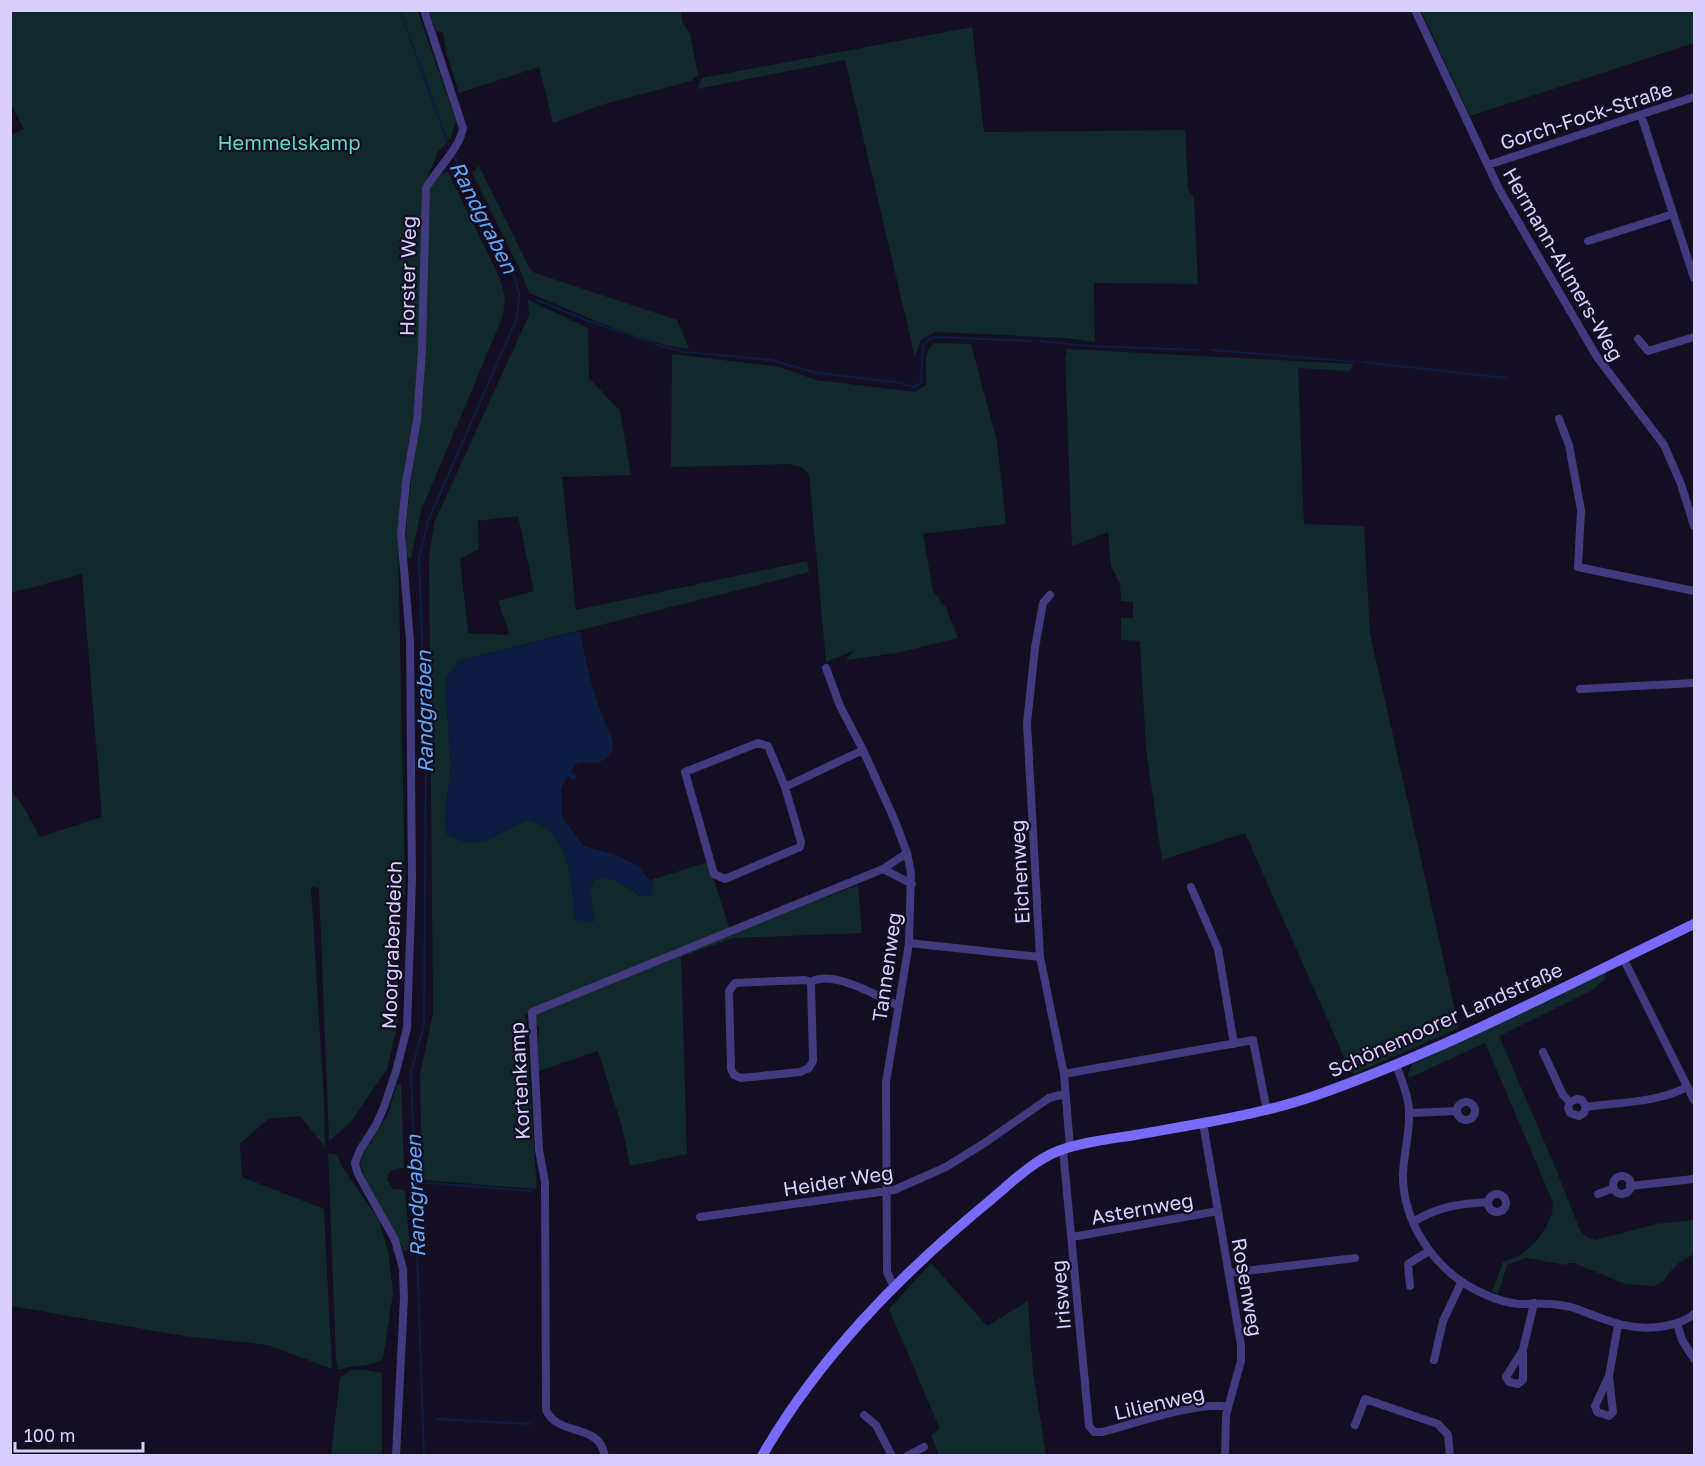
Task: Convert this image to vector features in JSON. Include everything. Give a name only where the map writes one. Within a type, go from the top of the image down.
[{"type":"street","name":"Horster Weg","points":[[403,559],[401,534],[406,483],[417,420],[422,351],[426,188],[459,141],[463,128],[424,10]]},
{"type":"street","name":"Hermann-Allmers-Weg","points":[[1415,10],[1499,189],[1597,357],[1664,445],[1681,484],[1695,526]]},
{"type":"street","name":"Gorch-Fock-Straße","points":[[1488,165],[1695,97]]},
{"type":"street","points":[[1641,115],[1695,279]]},
{"type":"street","points":[[1588,241],[1673,214]]},
{"type":"street","points":[[1638,339],[1648,351],[1695,337]]},
{"type":"street","points":[[1559,418],[1569,445],[1581,510],[1578,567],[1695,591]]},
{"type":"street","name":"Moorgrabendeich","points":[[396,1455],[404,1298],[403,1269],[395,1240],[358,1174],[356,1163],[360,1150],[384,1107],[396,1071],[406,1028],[412,880],[410,640],[403,559]]},
{"type":"street","name":"Eichenweg","points":[[1050,595],[1043,603],[1035,648],[1027,723],[1040,957],[1064,1074],[1066,1149]]},
{"type":"street","name":"Tannenweg","points":[[826,668],[840,706],[863,750],[907,853],[912,873],[909,943],[886,1082],[887,1272],[894,1287]]},
{"type":"street","points":[[1580,689],[1695,683]]},
{"type":"street","points":[[758,743],[768,746],[785,787],[801,842],[800,848],[725,879],[714,874],[685,772],[758,743]]},
{"type":"street","points":[[785,787],[863,750]]},
{"type":"street","name":"Kortenkamp","points":[[605,1455],[603,1444],[594,1435],[562,1425],[549,1416],[546,1410],[545,1182],[539,1150],[532,1012],[883,869],[907,853]]},
{"type":"street","points":[[883,869],[912,884]]},
{"type":"street","points":[[1191,887],[1218,950],[1234,1044]]},
{"type":"street","name":"Schönemoorer Landstraße","points":[[767,1453],[805,1387],[894,1287],[959,1226],[1046,1157],[1066,1149],[1267,1111],[1316,1095],[1396,1065],[1695,924]]},
{"type":"street","points":[[909,943],[1040,957]]},
{"type":"street","points":[[1623,958],[1695,1100]]},
{"type":"street","points":[[811,982],[813,1061],[809,1068],[800,1072],[741,1078],[734,1075],[731,1069],[729,991],[732,984],[837,979],[897,1005]]},
{"type":"street","points":[[1064,1074],[1253,1040],[1267,1111]]},
{"type":"street","points":[[1543,1052],[1561,1091],[1570,1102],[1569,1110],[1576,1116],[1581,1115],[1586,1107]]},
{"type":"street","points":[[1396,1065],[1408,1100],[1403,1182],[1407,1202],[1413,1222],[1429,1251],[1443,1268],[1461,1283],[1507,1302],[1569,1306],[1618,1325],[1644,1328],[1677,1323],[1695,1314]]},
{"type":"street","points":[[1586,1107],[1655,1098],[1687,1087]]},
{"type":"street","name":"Heider Weg","points":[[700,1216],[887,1193],[946,1167],[1049,1098],[1065,1094]]},
{"type":"street","points":[[1570,1102],[1580,1099],[1586,1107]]},
{"type":"street","points":[[1409,1113],[1457,1111]]},
{"type":"street","name":"Rosenweg","points":[[1203,1123],[1242,1356],[1226,1415],[1225,1455]]},
{"type":"street","name":"Irisweg","points":[[1066,1149],[1088,1421],[1091,1429],[1098,1433]]},
{"type":"street","points":[[1619,1177],[1627,1178],[1630,1186],[1623,1194],[1617,1192],[1613,1183],[1619,1177]]},
{"type":"street","points":[[1630,1186],[1695,1179]]},
{"type":"street","points":[[1598,1194],[1614,1188]]},
{"type":"street","points":[[1413,1222],[1443,1207],[1488,1202]]},
{"type":"street","name":"Asternweg","points":[[1072,1237],[1218,1211]]},
{"type":"street","points":[[1410,1286],[1408,1264],[1429,1251]]},
{"type":"street","points":[[1229,1273],[1355,1258]]},
{"type":"street","points":[[1434,1360],[1443,1321],[1461,1283]]},
{"type":"street","points":[[1523,1350],[1534,1303]]},
{"type":"street","points":[[1677,1323],[1682,1340],[1695,1359]]},
{"type":"street","points":[[1609,1376],[1618,1325]]},
{"type":"street","points":[[1355,1425],[1365,1399],[1438,1424],[1448,1435],[1450,1455]]},
{"type":"street","name":"Lilienweg","points":[[1098,1433],[1186,1410],[1214,1406],[1228,1407]]},
{"type":"street","points":[[864,1415],[876,1425],[892,1455]]},
{"type":"street","points":[[907,1455],[924,1447]]},
{"type":"green space","name":"Hemmelskamp","points":[[10,11],[418,11],[456,121],[451,138],[438,152],[423,187],[419,351],[398,534],[405,895],[397,895],[398,1024],[387,1069],[350,1123],[329,1141],[319,888],[311,887],[325,1147],[300,1116],[268,1119],[240,1144],[242,1177],[324,1209],[332,1369],[268,1345],[184,1336],[11,1306],[11,790],[23,806],[40,837],[102,817],[82,574],[11,593],[10,136],[24,129],[11,104]]},
{"type":"green space","points":[[429,11],[681,11],[682,21],[690,34],[698,75],[691,81],[601,105],[553,123],[539,67],[459,93],[447,55],[443,32],[436,31]]},
{"type":"green space","points":[[1421,11],[1694,11],[1694,43],[1470,116]]},
{"type":"green space","points":[[972,27],[984,132],[1185,130],[1188,190],[1194,198],[1198,284],[1094,283],[1095,342],[1067,338],[935,332],[921,340],[915,357],[845,60],[697,89],[702,78]]},
{"type":"green space","points":[[479,166],[530,269],[535,273],[677,320],[689,349],[629,334],[529,293],[522,274],[472,173]]},
{"type":"green space","points":[[448,172],[498,274],[505,296],[503,316],[421,511],[411,558],[406,559],[409,497],[423,395],[430,189],[439,173]]},
{"type":"green space","points":[[528,300],[588,328],[589,378],[620,411],[631,475],[562,477],[576,610],[807,561],[809,572],[459,661],[445,681],[451,766],[445,815],[446,833],[457,839],[478,842],[528,820],[547,828],[564,852],[568,863],[573,897],[573,919],[594,921],[590,894],[594,880],[613,879],[640,896],[654,885],[651,880],[708,862],[731,933],[858,885],[862,933],[733,938],[681,957],[687,1154],[630,1166],[622,1127],[598,1051],[536,1072],[539,1027],[525,1012],[537,1189],[422,1180],[420,1074],[433,1014],[429,557],[434,523],[529,315]],"holes":[[[518,516],[534,591],[498,601],[509,633],[506,635],[468,633],[460,559],[479,549],[478,521]]]},
{"type":"green space","points":[[935,343],[971,344],[997,442],[1006,524],[923,534],[933,591],[946,608],[958,638],[897,653],[846,660],[853,651],[826,662],[809,474],[803,468],[791,464],[671,467],[672,354],[780,367],[816,380],[915,392],[926,385],[928,351]]},
{"type":"green space","points":[[1067,349],[1354,364],[1349,371],[1298,368],[1304,524],[1364,526],[1370,634],[1459,1028],[1354,1074],[1349,1068],[1245,833],[1162,860],[1146,749],[1140,641],[1121,640],[1121,618],[1133,618],[1133,602],[1121,601],[1120,584],[1111,566],[1108,532],[1072,546],[1065,358]]},
{"type":"green space","points":[[1606,971],[1605,979],[1591,991],[1499,1036],[1580,1230],[1586,1237],[1595,1240],[1656,1224],[1694,1220],[1694,1254],[1680,1262],[1663,1282],[1654,1286],[1625,1284],[1574,1263],[1567,1265],[1526,1258],[1507,1265],[1498,1294],[1492,1292],[1503,1262],[1524,1253],[1541,1235],[1552,1213],[1552,1200],[1485,1043],[1409,1078],[1408,1074],[1412,1064]]},
{"type":"green space","points":[[397,1083],[401,1085],[404,1168],[393,1170],[387,1179],[393,1189],[405,1190],[410,1248],[405,1252],[367,1182],[360,1164],[363,1154],[388,1114]]},
{"type":"green space","points":[[328,1153],[337,1155],[342,1167],[379,1220],[388,1251],[393,1293],[383,1359],[372,1364],[338,1370],[336,1357]]},
{"type":"green space","points":[[931,1263],[987,1326],[1028,1301],[1033,1372],[1046,1455],[939,1455],[931,1435],[940,1429],[889,1309]]},
{"type":"green space","points":[[352,1370],[382,1373],[382,1455],[331,1455],[340,1377]]},
{"type":"water","points":[[580,631],[593,687],[613,747],[611,754],[602,761],[581,762],[571,771],[576,776],[574,780],[568,776],[561,788],[562,818],[584,846],[614,854],[638,866],[654,885],[651,896],[642,895],[611,879],[594,880],[590,894],[594,922],[573,920],[572,886],[567,863],[558,842],[547,828],[527,820],[487,839],[468,842],[446,833],[445,815],[451,766],[445,681],[459,661]]},
{"type":"waterway","name":"Randgraben","points":[[400,10],[450,149]]},
{"type":"waterway","name":"Randgraben","points":[[424,1456],[411,1072],[424,1025],[426,743],[419,558],[428,521],[517,318],[519,295],[515,278],[453,154]]},
{"type":"waterway","points":[[537,300],[586,320],[685,352],[771,360],[817,373],[896,382],[913,387],[921,383],[923,346],[928,340],[936,337],[1032,341]]},
{"type":"waterway","points":[[1040,341],[1089,346],[1199,350]]},
{"type":"waterway","points":[[1212,350],[1355,362]]},
{"type":"waterway","points":[[1363,362],[1506,378]]},
{"type":"waterway","points":[[415,1182],[532,1191]]},
{"type":"waterway","points":[[437,1419],[531,1424]]}]
